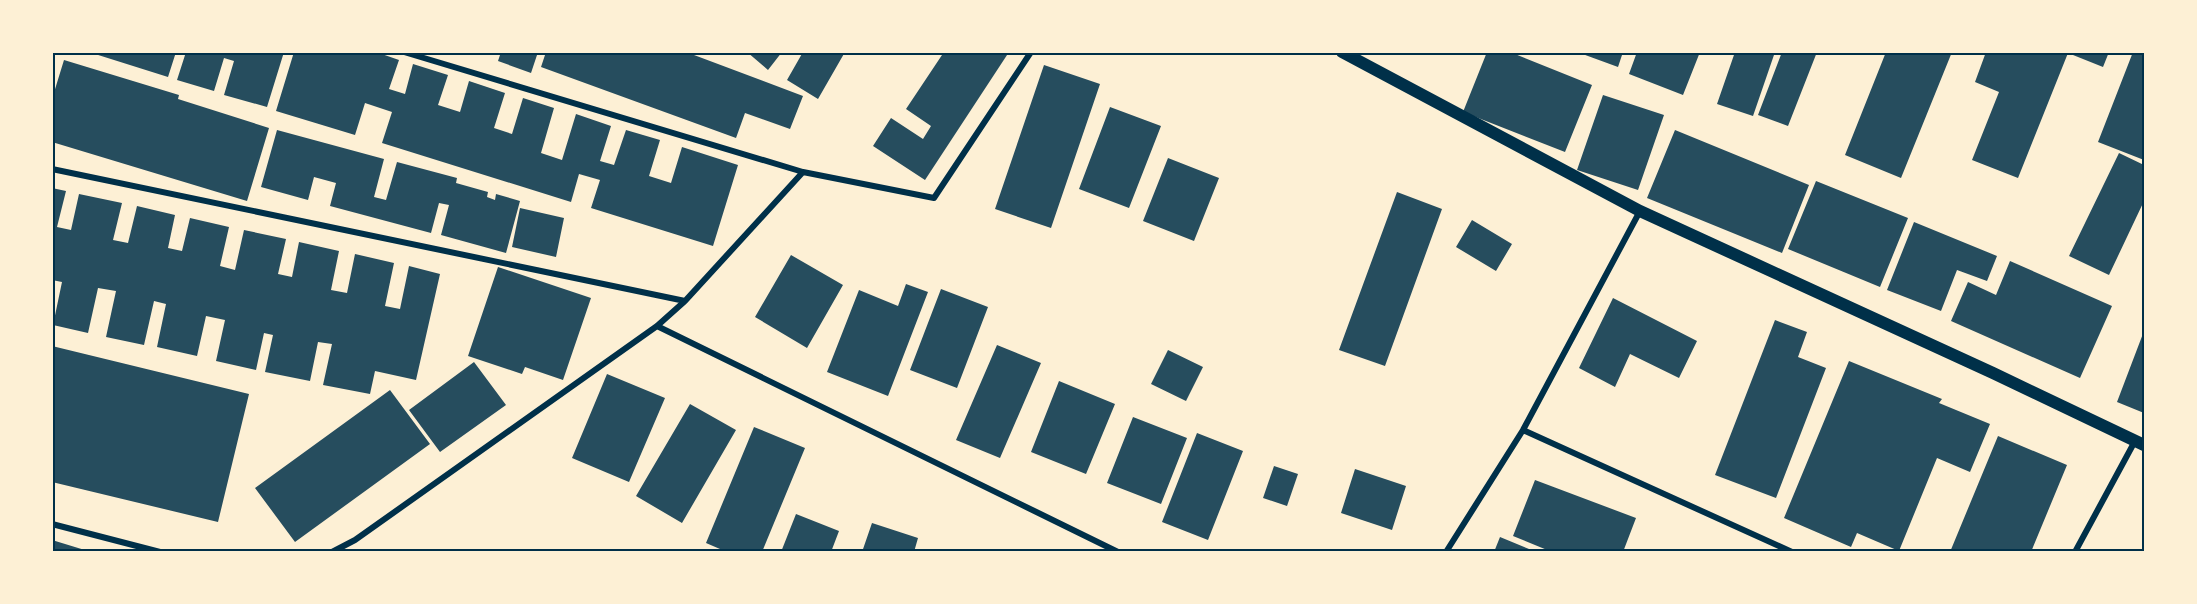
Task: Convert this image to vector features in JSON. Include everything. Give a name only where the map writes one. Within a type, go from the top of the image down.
[{"type":"main road","points":[[1342,52],[1640,211],[2140,443]]},
{"type":"street","points":[[404,52],[804,172],[934,198],[1031,52]]},
{"type":"street","points":[[52,169],[685,301]]},
{"type":"street","points":[[332,552],[355,540],[657,326],[685,301],[804,172]]},
{"type":"street","points":[[1446,552],[1523,430],[1640,211]]},
{"type":"street","points":[[657,326],[1118,552]]},
{"type":"street","points":[[1523,430],[1792,552]]},
{"type":"street","points":[[2075,552],[2140,443]]},
{"type":"street","points":[[52,525],[160,552]]},
{"type":"building","points":[[96,52],[176,52],[168,77],[95,54]]},
{"type":"building","points":[[186,52],[284,52],[267,107],[224,95],[234,61],[224,58],[214,91],[177,80]]},
{"type":"building","points":[[294,52],[376,52],[399,60],[389,89],[405,94],[413,64],[448,75],[438,105],[460,112],[469,81],[505,93],[494,128],[512,134],[523,98],[554,108],[541,153],[562,160],[576,114],[611,126],[600,161],[614,165],[626,130],[660,140],[649,176],[671,183],[682,147],[738,165],[713,246],[591,208],[600,180],[579,174],[571,202],[382,143],[392,112],[365,103],[355,135],[276,111]]},
{"type":"building","points":[[501,52],[538,52],[531,73],[498,61]]},
{"type":"building","points":[[546,52],[686,52],[803,96],[790,129],[745,113],[736,138],[541,67]]},
{"type":"building","points":[[747,52],[782,52],[768,70]]},
{"type":"building","points":[[803,52],[845,52],[818,99],[787,80]]},
{"type":"building","points":[[944,52],[1009,52],[925,180],[873,146],[891,118],[923,139],[931,126],[906,109]]},
{"type":"building","points":[[1487,52],[1510,52],[1592,85],[1565,152],[1463,112]]},
{"type":"building","points":[[1577,52],[1623,52],[1618,67]]},
{"type":"building","points":[[1637,52],[1700,52],[1683,95],[1629,74]]},
{"type":"building","points":[[1735,52],[1775,52],[1753,116],[1717,104]]},
{"type":"building","points":[[1782,52],[1817,52],[1788,126],[1758,115]]},
{"type":"building","points":[[1886,52],[1952,52],[1901,178],[1845,155]]},
{"type":"building","points":[[1986,52],[2109,52],[2103,67],[2068,53],[2018,178],[1972,160],[1999,92],[1975,82]]},
{"type":"building","points":[[2133,52],[2144,52],[2144,160],[2098,142]]},
{"type":"building","points":[[64,60],[179,95],[178,99],[269,128],[247,201],[52,142],[52,99]]},
{"type":"building","points":[[1044,65],[1100,84],[1051,228],[995,209]]},
{"type":"building","points":[[1603,95],[1664,115],[1638,190],[1577,170]]},
{"type":"building","points":[[1110,107],[1161,126],[1129,208],[1079,189]]},
{"type":"building","points":[[277,130],[384,159],[374,197],[386,200],[397,162],[457,178],[456,183],[488,192],[487,197],[495,200],[496,194],[520,201],[506,253],[441,235],[449,205],[439,203],[431,233],[330,206],[336,183],[314,177],[308,200],[261,187]]},
{"type":"building","points":[[1675,130],[1809,185],[1782,253],[1647,198]]},
{"type":"building","points":[[2119,153],[2144,165],[2144,201],[2109,275],[2069,256]]},
{"type":"building","points":[[1168,158],[1219,178],[1194,241],[1143,221]]},
{"type":"building","points":[[1816,181],[1908,218],[1880,287],[1788,249]]},
{"type":"building","points":[[52,188],[66,191],[57,227],[71,230],[79,194],[122,203],[113,240],[128,243],[137,206],[175,215],[168,248],[182,251],[190,218],[229,227],[220,266],[235,270],[244,230],[286,239],[278,274],[292,277],[299,242],[339,251],[331,290],[347,293],[355,254],[394,263],[385,306],[400,309],[409,266],[440,274],[416,380],[375,371],[370,394],[323,385],[332,344],[318,342],[310,381],[265,372],[273,335],[264,333],[256,370],[216,361],[225,320],[206,316],[197,356],[157,347],[166,304],[154,301],[144,345],[106,337],[116,291],[98,288],[88,333],[53,325],[62,282],[52,280]]},
{"type":"building","points":[[1397,192],[1442,209],[1385,366],[1339,350]]},
{"type":"building","points":[[520,208],[564,218],[556,257],[512,247]]},
{"type":"building","points":[[1472,220],[1512,244],[1496,271],[1456,247]]},
{"type":"building","points":[[1914,222],[1997,256],[1987,281],[1957,270],[1941,311],[1887,290]]},
{"type":"building","points":[[791,255],[843,285],[807,348],[755,317]]},
{"type":"building","points":[[2010,261],[2112,306],[2080,378],[1951,321],[1968,282],[1996,295]]},
{"type":"building","points":[[498,267],[591,298],[563,380],[525,367],[522,374],[468,356]]},
{"type":"building","points":[[906,284],[928,292],[888,396],[827,372],[859,290],[898,306]]},
{"type":"building","points":[[941,289],[988,307],[957,388],[910,370]]},
{"type":"building","points":[[1613,298],[1697,341],[1679,378],[1630,354],[1615,387],[1579,368]]},
{"type":"building","points":[[1775,320],[1807,332],[1798,357],[1826,368],[1776,498],[1715,475]]},
{"type":"building","points":[[2144,331],[2144,413],[2117,402]]},
{"type":"building","points":[[997,345],[1041,363],[1000,458],[956,440]]},
{"type":"building","points":[[52,346],[249,394],[218,522],[52,482]]},
{"type":"building","points":[[1168,350],[1203,367],[1186,401],[1151,384]]},
{"type":"building","points":[[1849,361],[1942,399],[1939,403],[1990,424],[1970,472],[1937,458],[1899,551],[1857,533],[1851,547],[1784,518]]},
{"type":"building","points":[[474,362],[506,405],[440,452],[409,410]]},
{"type":"building","points":[[607,374],[665,398],[629,482],[572,458]]},
{"type":"building","points":[[1059,381],[1115,404],[1086,474],[1031,452]]},
{"type":"building","points":[[390,390],[430,444],[295,542],[255,488]]},
{"type":"building","points":[[690,404],[736,430],[682,523],[636,496]]},
{"type":"building","points":[[1133,417],[1187,438],[1161,504],[1107,483]]},
{"type":"building","points":[[754,427],[805,448],[762,552],[727,552],[706,543]]},
{"type":"building","points":[[1197,433],[1243,451],[1208,540],[1162,522]]},
{"type":"building","points":[[1998,436],[2067,465],[2031,552],[1950,552]]},
{"type":"building","points":[[1274,466],[1298,474],[1287,506],[1263,498]]},
{"type":"building","points":[[1355,469],[1406,486],[1392,530],[1341,513]]},
{"type":"building","points":[[1535,480],[1636,518],[1623,552],[1552,552],[1513,536]]},
{"type":"building","points":[[796,514],[839,531],[831,552],[781,552]]},
{"type":"building","points":[[872,523],[918,538],[914,552],[862,552]]},
{"type":"building","points":[[1500,537],[1534,551],[1534,552],[1494,552]]},
{"type":"building","points":[[52,540],[88,551],[88,552],[52,552]]}]
